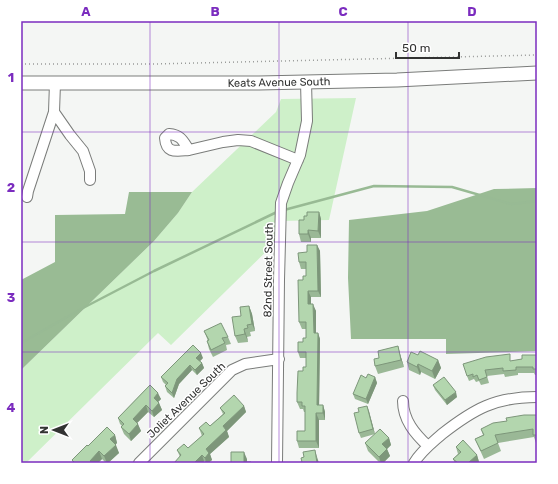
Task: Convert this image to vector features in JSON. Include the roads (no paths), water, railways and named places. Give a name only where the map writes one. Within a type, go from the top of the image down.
[{"type":"main road","name":"Keats Avenue South","points":[[21,83],[306,82],[397,80],[537,73]]},
{"type":"street","name":"82nd Street South","points":[[277,463],[279,280],[282,203],[288,183],[300,155],[307,121],[306,82]]},
{"type":"street","points":[[27,197],[54,112],[54,83]]},
{"type":"street","points":[[54,112],[83,151],[90,171],[90,180]]},
{"type":"street","points":[[189,150],[223,142],[238,140],[251,141],[298,160]]},
{"type":"street","name":"Joliet Avenue South","points":[[139,463],[232,370],[245,364],[279,359]]},
{"type":"street","points":[[414,463],[428,446],[466,416],[493,402],[537,397]]},
{"type":"street","points":[[403,401],[403,408],[411,427],[428,446]]},
{"type":"waterway","points":[[284,210],[374,186],[452,187],[511,204],[537,201]]},
{"type":"waterway","points":[[21,343],[83,308],[154,271],[279,211]]}]
